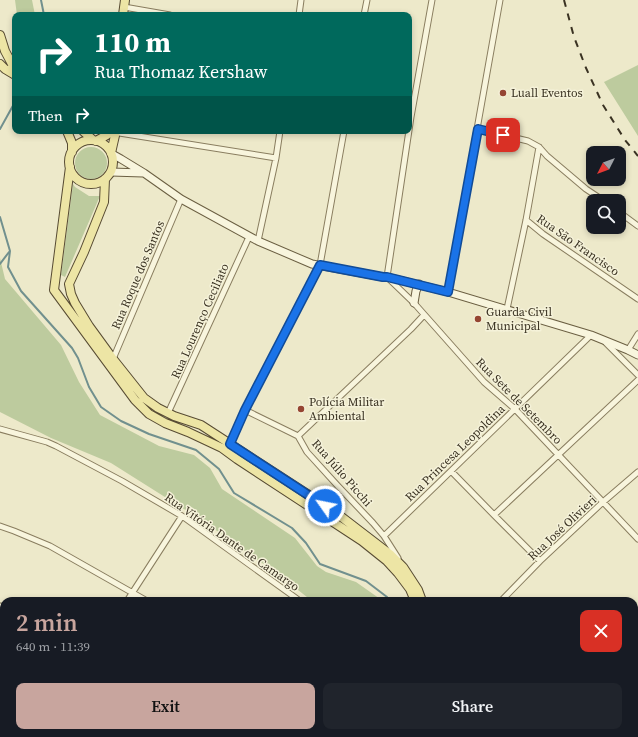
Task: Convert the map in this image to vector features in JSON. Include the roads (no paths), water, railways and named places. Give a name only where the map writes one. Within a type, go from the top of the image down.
[{"type":"main road","points":[[0,35],[2,54],[12,64]]},
{"type":"main road","points":[[2,67],[12,73]]},
{"type":"main road","points":[[68,134],[72,143],[72,152],[54,290],[135,400],[149,414],[165,423],[222,448],[362,541],[387,561],[398,573],[410,589],[413,597]]},
{"type":"main road","points":[[87,134],[94,140],[108,147],[112,154],[144,173],[181,200],[249,237],[312,264],[387,277],[448,292],[591,335],[638,355]]},
{"type":"main road","points":[[72,152],[80,143],[94,140],[109,134]]},
{"type":"main road","points":[[70,167],[72,173],[77,179],[84,182],[91,184],[98,183],[105,179],[111,172],[113,166],[112,154],[114,134]]},
{"type":"main road","points":[[111,172],[144,173]]},
{"type":"main road","points":[[105,179],[104,202],[84,252],[69,284],[75,303],[113,359],[144,398],[158,408],[174,416],[201,425],[335,512],[391,555],[403,567],[418,590],[421,597]]},
{"type":"main road","points":[[414,303],[419,284]]},
{"type":"street","points":[[300,12],[301,0]]},
{"type":"street","points":[[365,12],[367,0]]},
{"type":"street","points":[[412,110],[432,0]]},
{"type":"street","points":[[448,292],[500,0]]},
{"type":"street","points":[[124,7],[153,12]]},
{"type":"street","points":[[478,129],[528,140],[539,147],[547,156],[594,194]]},
{"type":"street","points":[[126,134],[276,158]]},
{"type":"street","points":[[258,241],[276,158],[280,134]]},
{"type":"street","points":[[230,444],[245,410],[320,265],[343,134]]},
{"type":"street","points":[[387,277],[408,134]]},
{"type":"street","points":[[507,309],[526,220],[539,147]]},
{"type":"street","name":"Rua Roque dos Santos","points":[[113,359],[181,200]]},
{"type":"street","points":[[626,217],[638,226]]},
{"type":"street","name":"Rua São Francisco","points":[[526,220],[543,234],[638,299]]},
{"type":"street","name":"Rua Lourenço Ceciliato","points":[[168,413],[249,237]]},
{"type":"street","name":"Rua Sete de Setembro","points":[[387,277],[414,303],[484,382],[515,409],[638,539]]},
{"type":"street","name":"Rua Júlio Picchi","points":[[403,567],[384,536],[336,485],[308,452],[298,436],[412,329],[424,315]]},
{"type":"street","points":[[628,350],[638,334]]},
{"type":"street","name":"Rua Princesa Leopoldina","points":[[384,536],[591,335]]},
{"type":"street","points":[[603,339],[638,375]]},
{"type":"street","points":[[494,516],[638,380]]},
{"type":"street","points":[[245,410],[298,436]]},
{"type":"street","name":"Rua Vitória Dante de Camargo","points":[[0,429],[56,446],[122,481],[182,516],[294,597]]},
{"type":"street","points":[[451,471],[540,561]]},
{"type":"street","name":"Rua José Olivieri","points":[[505,597],[540,561],[603,502],[638,472]]},
{"type":"street","points":[[130,597],[182,516]]},
{"type":"street","points":[[0,526],[50,546],[141,597]]},
{"type":"waterway","points":[[41,0],[43,12]]},
{"type":"waterway","points":[[0,129],[12,107]]},
{"type":"waterway","points":[[0,217],[10,251],[8,267],[21,291],[72,348],[78,358],[89,387],[101,407],[121,421],[149,434],[196,450],[219,469],[234,493],[292,528],[306,543],[320,564],[366,581],[387,597]]},
{"type":"waterway","points":[[0,264],[9,252]]},
{"type":"railway","points":[[564,0],[574,37],[603,105],[625,140],[638,156]]},
{"type":"place","name":"Luall Eventos","points":[[503,93]]},
{"type":"place","name":"Guarda Civil Municipal","points":[[478,319]]},
{"type":"place","name":"Polícia Militar Ambiental","points":[[301,409]]}]
